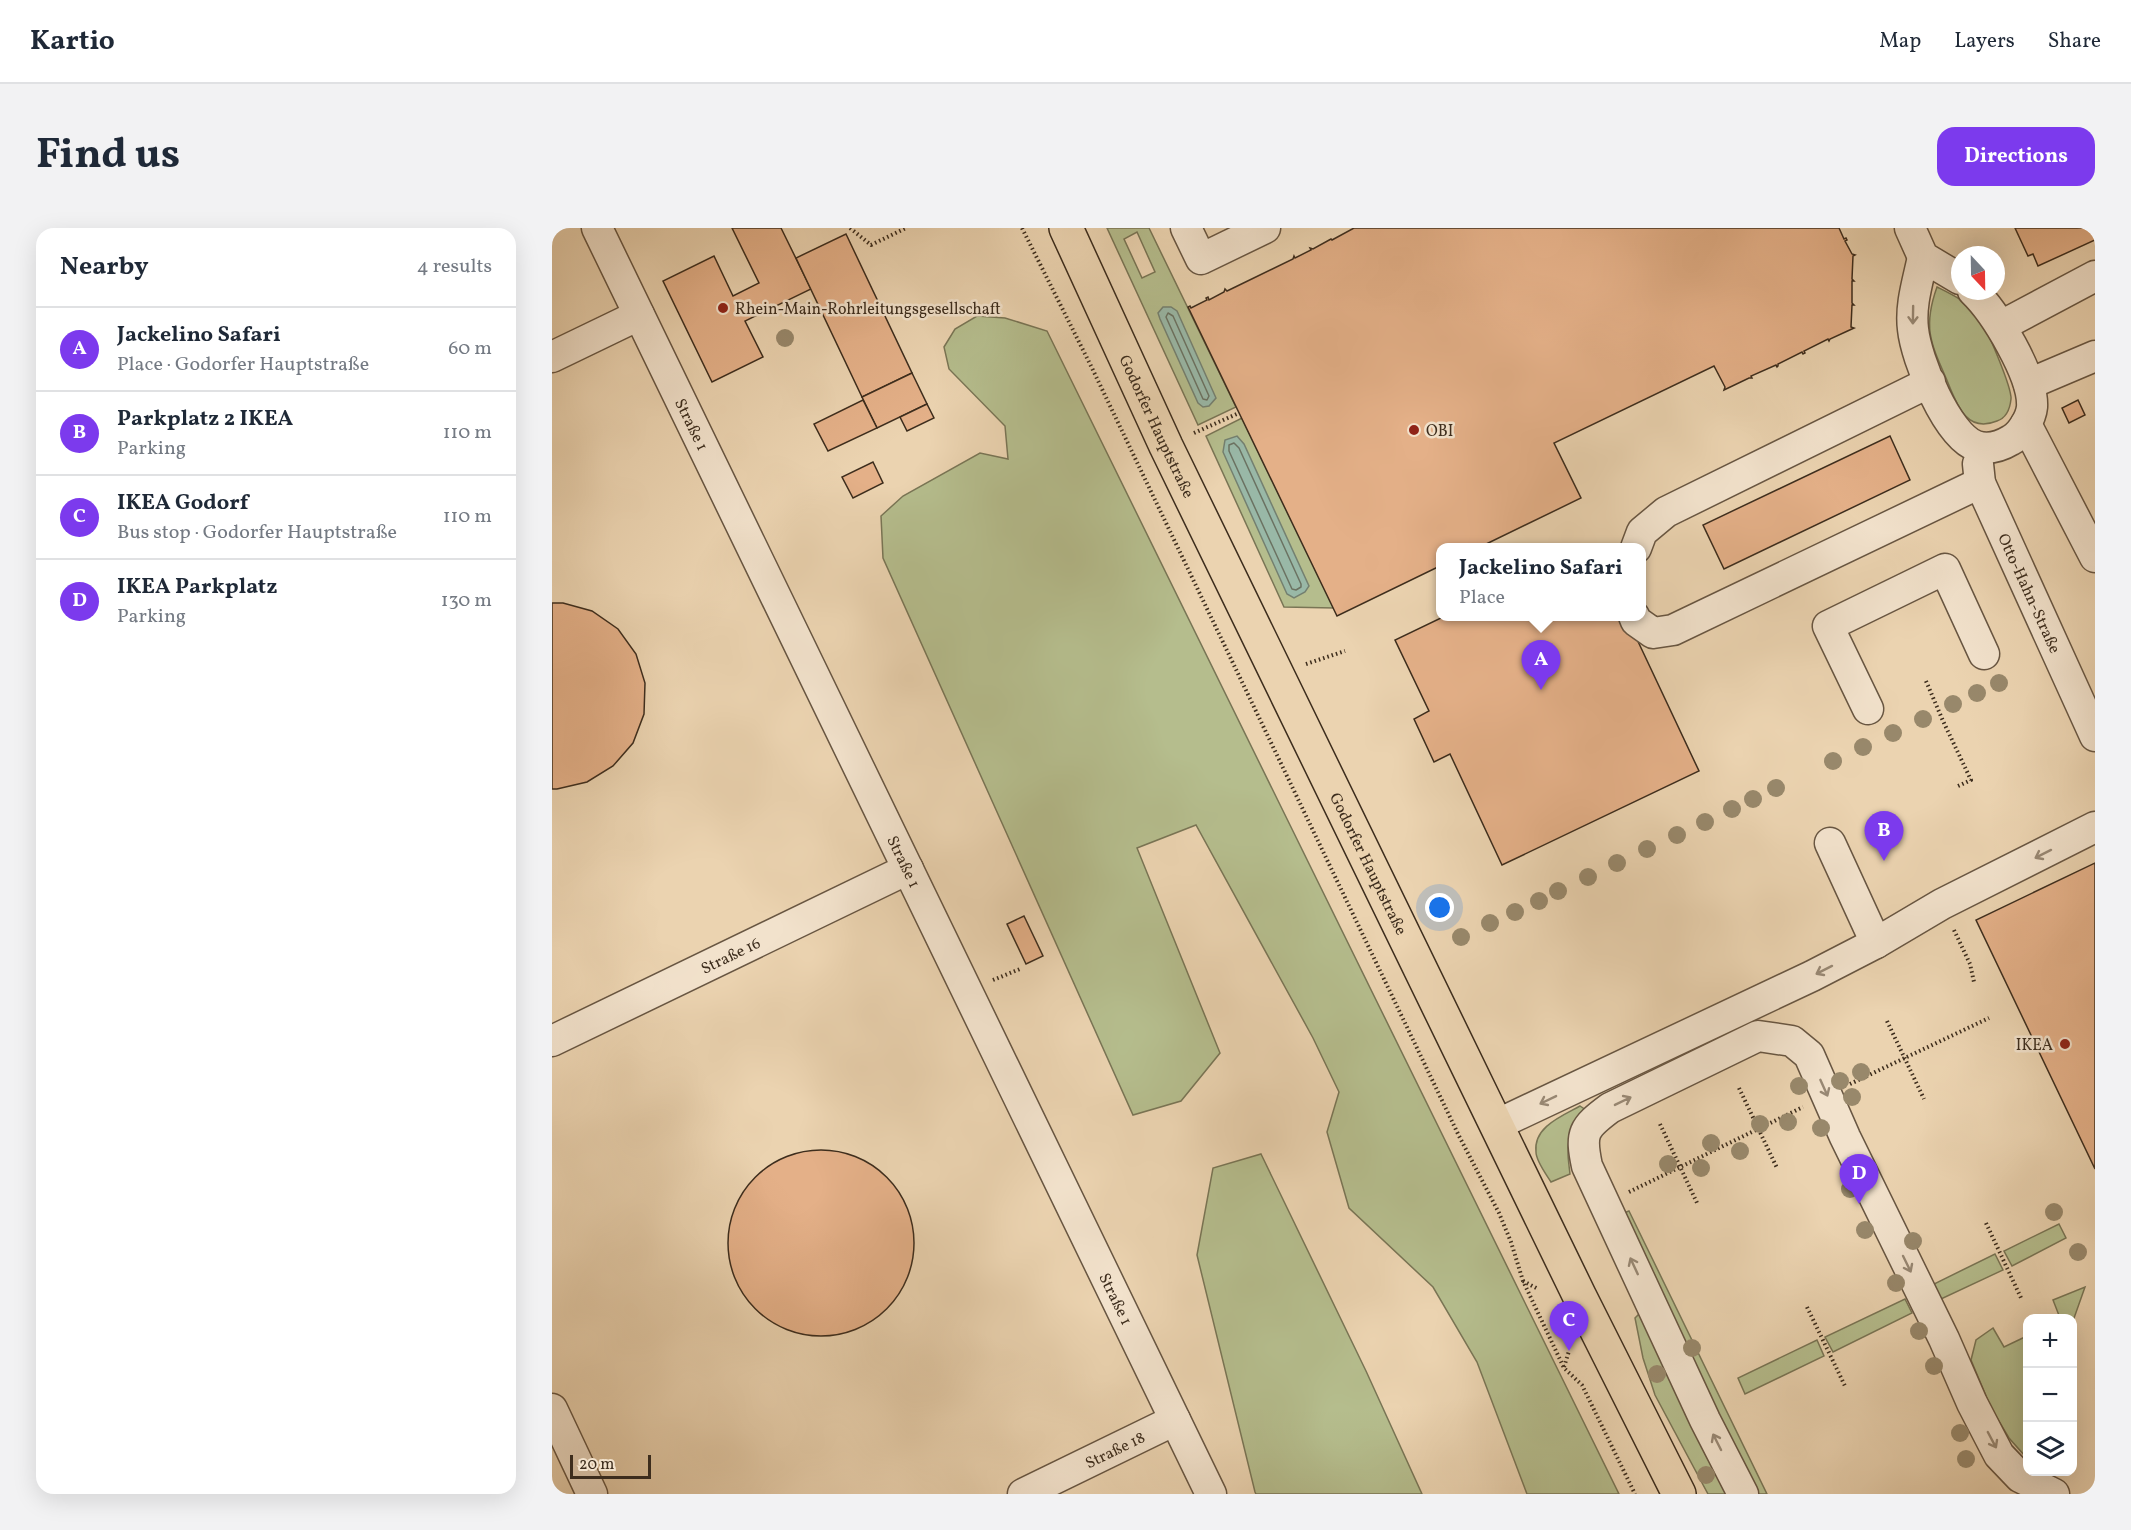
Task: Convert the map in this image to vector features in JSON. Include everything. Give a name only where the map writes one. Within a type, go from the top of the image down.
[{"type":"main road","name":"Godorfer Hauptstraße","points":[[1066,228],[1166,446],[1496,1125],[1679,1494]]},
{"type":"street","name":"Straße 1","points":[[597,228],[1211,1494]]},
{"type":"street","points":[[1186,228],[1201,259],[1265,228]]},
{"type":"street","points":[[1910,228],[1923,258],[1913,302],[1913,330],[1920,358],[1946,416],[1959,434],[1976,446],[1996,448],[2014,439],[2026,424],[2032,408],[2029,384],[2001,326],[1983,300]]},
{"type":"street","points":[[1923,258],[1951,274]]},
{"type":"street","points":[[2001,326],[2095,276]]},
{"type":"street","points":[[552,357],[639,315]]},
{"type":"street","points":[[2029,384],[2095,356]]},
{"type":"street","points":[[1638,543],[1642,532],[1666,512],[1930,382]]},
{"type":"street","points":[[2026,424],[2095,557]]},
{"type":"street","name":"Otto-Hahn-Straße","points":[[1976,446],[1980,483],[2095,736]]},
{"type":"street","points":[[1636,621],[1653,633],[1672,630],[1980,483]]},
{"type":"street","points":[[1868,709],[1828,627],[1945,569],[1984,654]]},
{"type":"street","points":[[1496,1125],[1812,976],[1876,943],[1942,904],[2095,827]]},
{"type":"street","points":[[1830,843],[1876,943]]},
{"type":"street","name":"Straße 16","points":[[552,1041],[908,869]]},
{"type":"street","points":[[1743,1494],[1705,1420],[1587,1166],[1582,1143],[1591,1122],[1610,1108],[1758,1036],[1792,1041],[1809,1055],[1850,1147],[1944,1339],[1972,1402],[2000,1455],[2020,1477],[2054,1494]]},
{"type":"street","points":[[552,1409],[563,1462],[592,1494]]},
{"type":"street","name":"Straße 18","points":[[1023,1494],[1175,1420]]},
{"type":"path","points":[[850,228],[871,245],[906,228]]},
{"type":"path","points":[[1022,228],[1091,366],[1459,1136],[1499,1213],[1512,1242],[1523,1281],[1564,1368],[1582,1385],[1635,1494]]},
{"type":"path","points":[[1166,446],[1239,413]]},
{"type":"path","points":[[1278,677],[1297,667],[1345,651]]},
{"type":"path","points":[[1926,681],[1942,721],[1971,780],[1956,787]]},
{"type":"path","points":[[1887,1021],[1924,1099]]},
{"type":"path","points":[[1739,1088],[1777,1168]]},
{"type":"path","points":[[1660,1124],[1698,1205]]},
{"type":"path","points":[[1605,1203],[1680,1167]]},
{"type":"path","points":[[1986,1223],[2022,1300]]},
{"type":"path","points":[[1523,1281],[1538,1288]]},
{"type":"path","points":[[1807,1307],[1845,1386]]},
{"type":"path","points":[[1564,1368],[1569,1351]]},
{"type":"green space","points":[[1107,228],[1149,228],[1236,407],[1198,425]],"holes":[[[1137,232],[1155,272],[1142,278],[1124,239]]]},
{"type":"green space","points":[[1937,287],[1951,295],[1951,300],[1960,300],[1978,315],[2003,370],[2010,393],[2009,410],[2000,420],[1986,424],[1977,423],[1969,419],[1958,406],[1932,344],[1929,323]]},
{"type":"green space","points":[[977,316],[1005,318],[1047,331],[1619,1494],[1527,1494],[1477,1362],[1433,1287],[1349,1208],[1327,1132],[1339,1092],[1313,1038],[1196,825],[1137,848],[1220,1053],[1181,1101],[1133,1115],[883,558],[881,516],[903,496],[980,453],[1008,459],[1005,426],[949,369],[944,347],[955,329]]},
{"type":"green space","points":[[1242,418],[1334,608],[1284,607],[1206,436]]},
{"type":"green space","points":[[1580,1106],[1586,1110],[1574,1127],[1569,1140],[1570,1174],[1551,1182],[1536,1156],[1536,1143],[1550,1123]]},
{"type":"green space","points":[[1261,1154],[1366,1371],[1422,1494],[1256,1494],[1255,1492],[1197,1255],[1213,1168]]},
{"type":"green space","points":[[1629,1211],[1767,1494],[1758,1494],[1616,1216]]},
{"type":"green space","points":[[2059,1224],[2066,1238],[2012,1266],[2004,1251]]},
{"type":"green space","points":[[1995,1254],[2003,1270],[1941,1299],[1934,1284]]},
{"type":"green space","points":[[2085,1287],[2075,1314],[2058,1314],[2053,1300]]},
{"type":"green space","points":[[1905,1299],[1912,1313],[1833,1352],[1825,1337]]},
{"type":"green space","points":[[1641,1312],[1730,1494],[1708,1494],[1655,1395],[1643,1358],[1635,1318]]},
{"type":"green space","points":[[1993,1328],[2004,1347],[2023,1338],[2023,1454],[2009,1438],[1991,1408],[1971,1360],[1976,1340]]},
{"type":"green space","points":[[1817,1340],[1824,1356],[1745,1394],[1738,1378]]},
{"type":"water","points":[[1163,307],[1171,307],[1177,311],[1216,398],[1209,406],[1203,407],[1198,403],[1160,319],[1158,313]]},
{"type":"water","points":[[1237,436],[1244,444],[1309,586],[1305,592],[1294,598],[1287,594],[1223,452],[1225,440]]},
{"type":"building","name":"Rhein-Main-Rohrleitungsgesellschaft","points":[[732,228],[781,228],[811,289],[745,321],[763,357],[712,382],[663,281],[714,256],[733,296],[759,283]]},
{"type":"building","name":"OBI","points":[[1354,228],[1839,228],[1852,254],[1855,255],[1853,256],[1852,303],[1854,305],[1852,305],[1851,327],[1854,328],[1778,364],[1777,367],[1776,365],[1724,390],[1725,387],[1714,366],[1554,443],[1581,498],[1488,543],[1436,543],[1436,568],[1337,616],[1188,307],[1191,308],[1207,300],[1208,297],[1209,300],[1224,292],[1225,289],[1227,291],[1293,259],[1294,256],[1295,258],[1311,250],[1310,248],[1313,249]]},
{"type":"building","points":[[2015,228],[2095,228],[2095,240],[2038,266],[2033,254],[2028,256]]},
{"type":"building","points":[[846,234],[912,373],[862,397],[796,258]]},
{"type":"building","points":[[912,373],[927,404],[877,428],[862,397]]},
{"type":"building","points":[[863,400],[877,428],[828,451],[814,424]]},
{"type":"building","points":[[2078,400],[2085,415],[2069,423],[2062,408]]},
{"type":"building","points":[[927,404],[934,418],[907,431],[900,417]]},
{"type":"building","points":[[1890,436],[1910,480],[1724,569],[1703,525]]},
{"type":"building","points":[[873,462],[883,483],[853,498],[842,477]]},
{"type":"building","points":[[552,603],[563,603],[592,611],[618,629],[636,654],[645,683],[644,714],[633,743],[613,766],[587,782],[557,789],[552,789]]},
{"type":"building","points":[[1436,620],[1628,621],[1699,771],[1502,865],[1450,754],[1434,762],[1414,719],[1429,711],[1395,640]]},
{"type":"building","name":"IKEA","points":[[2095,863],[2095,1169],[1976,920]]},
{"type":"building","points":[[1024,916],[1043,956],[1026,964],[1007,924]]},
{"type":"building","points":[[821,1150],[857,1157],[887,1177],[907,1207],[914,1243],[907,1279],[887,1309],[857,1329],[821,1336],[785,1329],[755,1309],[735,1279],[728,1243],[735,1207],[755,1177],[785,1157]]},
{"type":"place","name":"Rhein-Main-Rohrleitungsgesellschaft","points":[[723,308]]},
{"type":"place","name":"OBI","points":[[1414,430]]},
{"type":"place","name":"Jackelino Safari","points":[[1541,690]]},
{"type":"place","name":"Parkplatz 2 IKEA","points":[[1884,861]]},
{"type":"place","name":"IKEA","points":[[2065,1044]]},
{"type":"place","name":"IKEA Parkplatz","points":[[1859,1204]]},
{"type":"place","name":"IKEA Godorf","points":[[1569,1351]]}]
